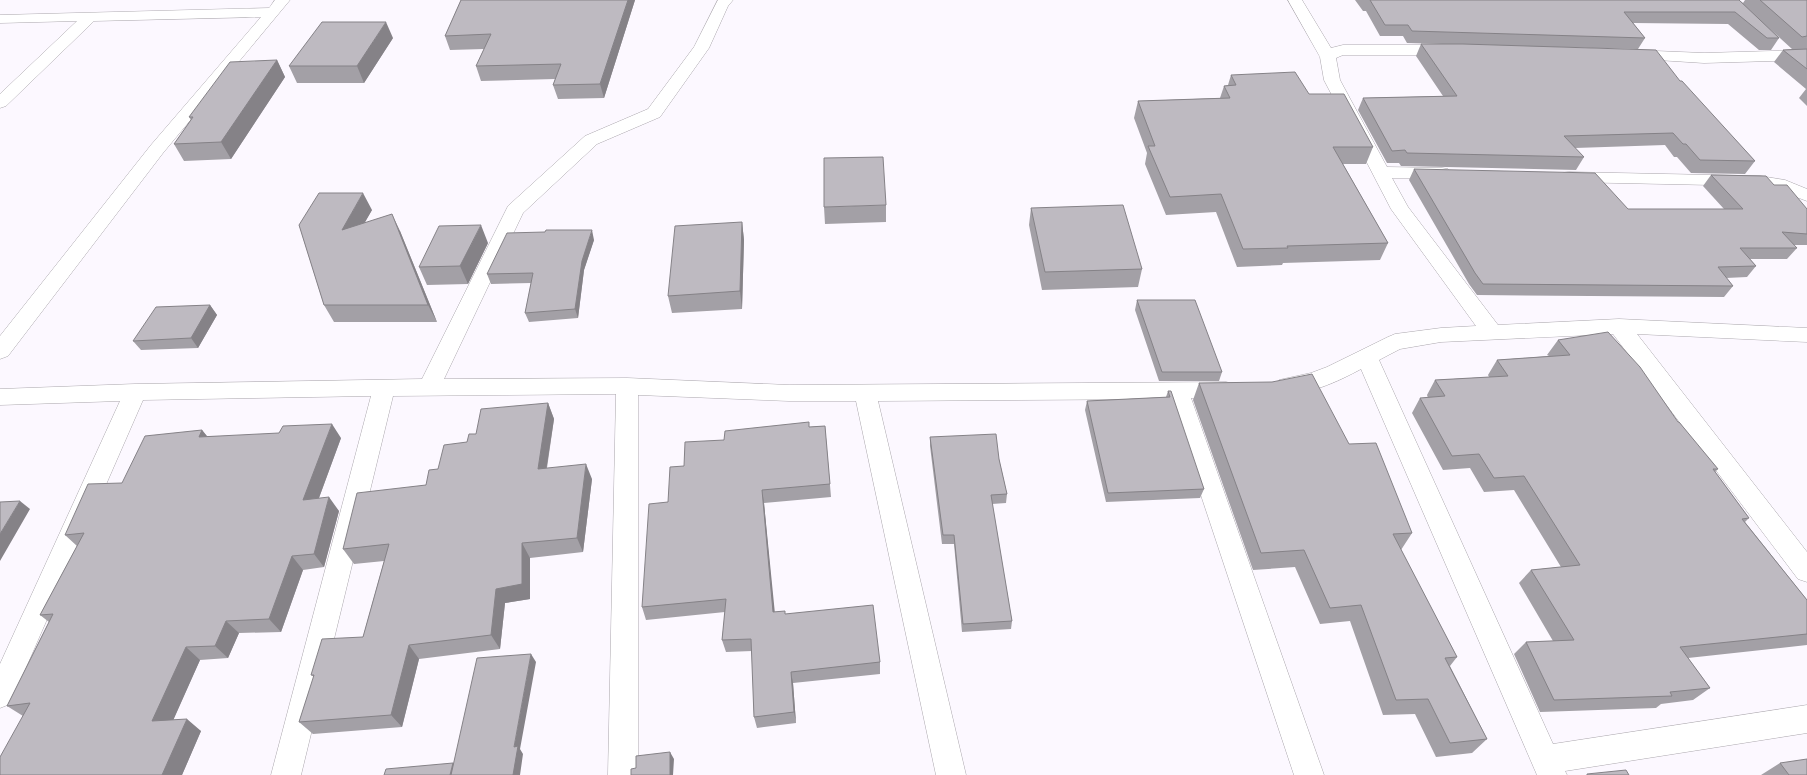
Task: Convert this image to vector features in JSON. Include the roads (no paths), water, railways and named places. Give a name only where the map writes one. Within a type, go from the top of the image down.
[{"type":"street","points":[[429,386],[514,210],[591,140],[654,114],[701,48],[722,4],[726,0]]},
{"type":"street","points":[[1296,0],[1328,57],[1332,80],[1400,209],[1492,332]]},
{"type":"street","points":[[0,19],[91,16],[278,6]]},
{"type":"street","points":[[0,350],[157,149],[278,6]]},
{"type":"street","points":[[0,104],[91,16]]},
{"type":"street","points":[[1772,40],[1788,55]]},
{"type":"street","points":[[1328,57],[1335,52],[1343,50],[1466,50]]},
{"type":"street","points":[[1617,55],[1704,58],[1807,55]]},
{"type":"street","points":[[1380,172],[1459,174]]},
{"type":"street","points":[[1554,176],[1760,181],[1779,184],[1807,195]]},
{"type":"street","points":[[1619,326],[1807,571]]},
{"type":"street","points":[[0,397],[135,392],[429,386],[627,386],[789,393],[1257,390],[1313,381],[1367,357],[1395,342],[1441,335],[1619,326],[1807,335]]},
{"type":"street","points":[[1367,357],[1549,768],[1807,719]]},
{"type":"street","points":[[623,775],[627,386]]},
{"type":"street","points":[[286,775],[384,388]]},
{"type":"street","points":[[1177,390],[1309,775]]},
{"type":"street","points":[[0,695],[135,392]]},
{"type":"street","points":[[865,393],[951,775]]}]
